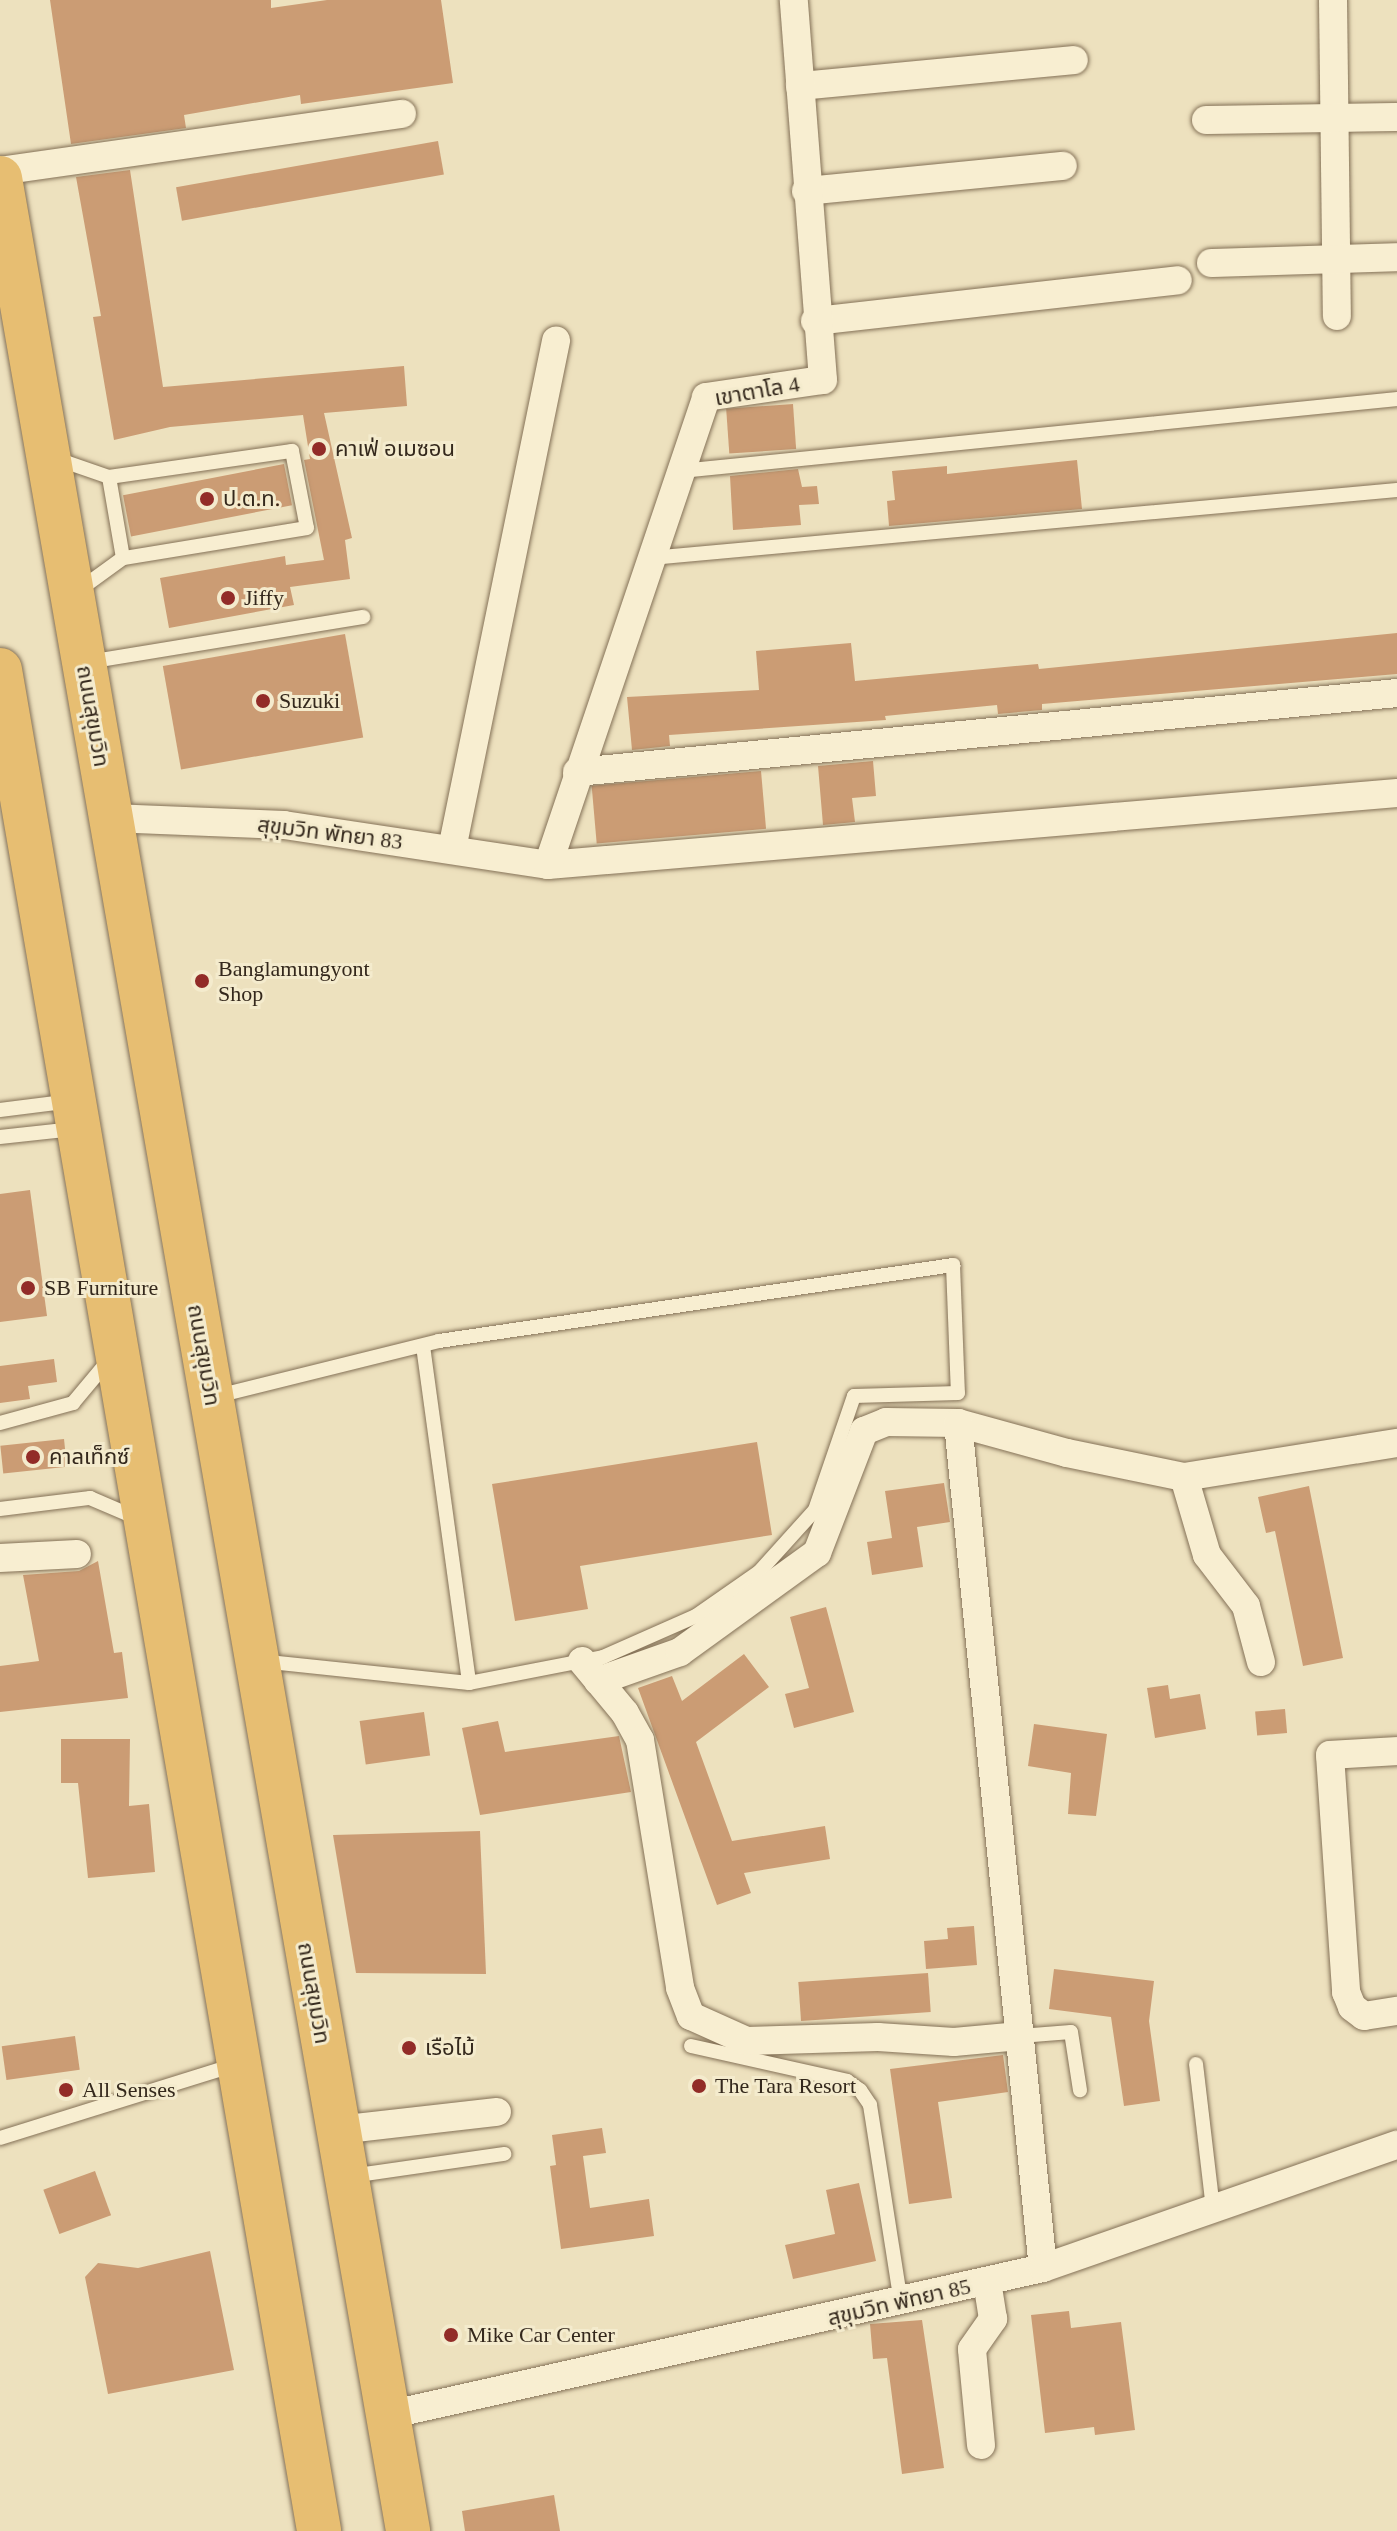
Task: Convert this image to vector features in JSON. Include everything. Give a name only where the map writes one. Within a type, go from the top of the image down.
[{"type":"highway","name":"ถนนสุขุมวิท","points":[[0,178],[408,2531]]},
{"type":"highway","points":[[0,670],[319,2531]]},
{"type":"street","name":"เขาตาโล 4","points":[[548,865],[706,397],[823,380],[815,321],[794,0]]},
{"type":"street","points":[[1333,0],[1337,316]]},
{"type":"street","points":[[800,86],[1074,60]]},
{"type":"street","points":[[0,171],[402,114]]},
{"type":"street","points":[[1206,120],[1397,117]]},
{"type":"street","points":[[806,191],[1063,166]]},
{"type":"street","points":[[1211,263],[1397,257]]},
{"type":"street","points":[[815,321],[1178,280]]},
{"type":"street","points":[[452,849],[556,341]]},
{"type":"street","points":[[577,772],[1397,693]]},
{"type":"street","name":"สุขุมวิท พัทยา 83","points":[[111,818],[284,825],[548,865],[1397,793]]},
{"type":"street","points":[[1020,2036],[954,2042],[878,2037],[747,2041],[691,2016],[680,1988],[640,1740],[590,1671],[680,1652],[817,1553],[864,1431],[886,1422],[958,1423],[1067,1453],[1184,1477],[1397,1443]]},
{"type":"street","points":[[958,1423],[1043,2268]]},
{"type":"street","points":[[1184,1477],[1207,1555],[1246,1606],[1261,1662]]},
{"type":"street","points":[[0,1558],[77,1554]]},
{"type":"street","points":[[1397,1751],[1330,1755],[1346,1992],[1352,2007],[1364,2016],[1397,2011]]},
{"type":"street","points":[[338,2130],[497,2112]]},
{"type":"street","name":"สุขุมวิท พัทยา 85","points":[[388,2415],[1043,2268],[1397,2145]]},
{"type":"street","points":[[981,2445],[972,2349],[993,2319],[987,2281]]},
{"type":"lane","points":[[681,471],[1397,399]]},
{"type":"lane","points":[[48,456],[109,477],[292,451],[307,528],[123,558],[72,595]]},
{"type":"lane","points":[[109,477],[123,558]]},
{"type":"lane","points":[[651,558],[1397,490]]},
{"type":"lane","points":[[83,663],[363,617]]},
{"type":"lane","points":[[0,1110],[76,1115]]},
{"type":"lane","points":[[0,1137],[76,1115]]},
{"type":"lane","points":[[211,1397],[423,1346],[953,1265],[958,1393],[854,1396],[815,1510],[759,1572],[696,1616],[590,1671],[469,1683],[257,1661]]},
{"type":"lane","points":[[423,1346],[469,1683]]},
{"type":"lane","points":[[0,1423],[73,1403],[117,1351]]},
{"type":"lane","points":[[0,1509],[90,1498],[146,1523]]},
{"type":"lane","points":[[1020,2036],[1071,2032],[1080,2090]]},
{"type":"lane","points":[[691,2046],[847,2081],[860,2090],[870,2105],[901,2302]]},
{"type":"lane","points":[[0,2138],[239,2064]]},
{"type":"lane","points":[[1196,2064],[1213,2209]]},
{"type":"lane","points":[[346,2177],[504,2154]]},
{"type":"building","points":[[50,0],[271,0],[271,8],[327,0],[441,0],[453,83],[301,104],[300,95],[184,115],[186,128],[71,144]]},
{"type":"building","points":[[438,141],[444,174],[182,221],[176,187]]},
{"type":"building","points":[[130,170],[163,387],[404,366],[407,406],[324,413],[352,538],[345,540],[350,579],[290,587],[294,605],[169,628],[160,578],[285,556],[286,565],[324,560],[304,460],[310,459],[303,415],[170,427],[114,440],[93,317],[101,316],[76,177]]},
{"type":"building","points":[[793,404],[796,449],[729,454],[726,409]]},
{"type":"building","points":[[1077,460],[1082,509],[889,526],[887,501],[895,500],[892,471],[947,466],[947,474]]},
{"type":"building","name":"ป.ต.ท.","points":[[284,464],[292,505],[131,537],[123,495]]},
{"type":"building","points":[[798,469],[802,487],[817,486],[819,504],[799,505],[801,525],[733,530],[730,476]]},
{"type":"building","points":[[1397,633],[1397,674],[1042,704],[1042,710],[998,714],[997,705],[885,716],[886,720],[669,735],[670,746],[632,750],[627,697],[759,690],[756,651],[851,643],[855,681],[1038,664],[1039,669]]},
{"type":"building","name":"Suzuki","points":[[345,634],[363,737],[181,770],[163,666]]},
{"type":"building","points":[[873,761],[876,796],[852,798],[855,822],[823,825],[818,766]]},
{"type":"building","points":[[761,771],[766,829],[597,844],[592,786]]},
{"type":"building","points":[[30,1190],[47,1316],[0,1322],[0,1194]]},
{"type":"building","points":[[54,1359],[57,1382],[28,1386],[30,1399],[0,1403],[0,1366]]},
{"type":"building","name":"คาลเท็กซ์","points":[[64,1439],[67,1467],[3,1474],[0,1446]]},
{"type":"building","points":[[757,1442],[772,1535],[580,1566],[588,1609],[515,1621],[492,1484]]},
{"type":"building","points":[[944,1483],[950,1522],[917,1527],[923,1567],[872,1575],[867,1542],[892,1538],[885,1491]]},
{"type":"building","points":[[1309,1486],[1343,1658],[1303,1666],[1275,1531],[1266,1533],[1258,1497]]},
{"type":"building","points":[[98,1561],[114,1653],[122,1652],[128,1698],[0,1712],[0,1666],[39,1661],[23,1575],[79,1571]]},
{"type":"building","points":[[826,1607],[854,1712],[794,1728],[785,1694],[809,1688],[790,1617]]},
{"type":"building","points":[[744,1654],[769,1687],[696,1742],[732,1841],[825,1826],[830,1859],[744,1873],[751,1893],[717,1905],[638,1688],[672,1676],[682,1701]]},
{"type":"building","points":[[1168,1685],[1170,1699],[1200,1694],[1206,1729],[1155,1738],[1147,1688]]},
{"type":"building","points":[[1285,1709],[1287,1733],[1257,1736],[1255,1712]]},
{"type":"building","points":[[424,1712],[430,1756],[366,1765],[360,1721]]},
{"type":"building","points":[[498,1721],[505,1752],[619,1736],[631,1792],[480,1815],[462,1728]]},
{"type":"building","points":[[1034,1724],[1107,1734],[1096,1816],[1068,1814],[1071,1773],[1028,1766]]},
{"type":"building","points":[[61,1739],[130,1739],[129,1806],[149,1804],[155,1872],[88,1878],[78,1783],[61,1783]]},
{"type":"building","points":[[480,1831],[486,1974],[356,1973],[333,1835]]},
{"type":"building","points":[[974,1926],[977,1965],[926,1969],[924,1941],[948,1939],[947,1928]]},
{"type":"building","points":[[1054,1969],[1154,1981],[1149,2021],[1160,2101],[1124,2106],[1111,2017],[1049,2009]]},
{"type":"building","points":[[928,1973],[931,2012],[801,2021],[798,1982]]},
{"type":"building","points":[[75,2036],[80,2070],[6,2080],[2,2046]]},
{"type":"building","points":[[1003,2055],[1008,2092],[938,2102],[952,2198],[909,2204],[890,2069]]},
{"type":"building","points":[[602,2128],[606,2153],[583,2156],[590,2208],[649,2199],[654,2236],[561,2249],[550,2166],[556,2165],[552,2135]]},
{"type":"building","points":[[95,2171],[111,2215],[59,2234],[43,2190]]},
{"type":"building","points":[[859,2183],[876,2261],[793,2279],[785,2245],[835,2234],[826,2190]]},
{"type":"building","points":[[210,2251],[234,2370],[108,2394],[85,2277],[98,2263],[138,2268]]},
{"type":"building","points":[[1069,2311],[1071,2328],[1121,2322],[1135,2430],[1095,2435],[1094,2427],[1045,2433],[1031,2315]]},
{"type":"building","points":[[922,2320],[944,2468],[902,2474],[887,2358],[873,2359],[870,2324]]},
{"type":"building","points":[[554,2495],[560,2531],[465,2531],[462,2511]]},
{"type":"place","name":"คาเฟ่ อเมซอน","points":[[319,449]]},
{"type":"place","name":"ป.ต.ท.","points":[[207,499]]},
{"type":"place","name":"Jiffy","points":[[228,598]]},
{"type":"place","name":"Suzuki","points":[[263,701]]},
{"type":"place","name":"Banglamungyont Shop","points":[[202,981]]},
{"type":"place","name":"SB Furniture","points":[[28,1288]]},
{"type":"place","name":"คาลเท็กซ์","points":[[33,1457]]},
{"type":"place","name":"เรือไม้","points":[[409,2048]]},
{"type":"place","name":"The Tara Resort","points":[[699,2086]]},
{"type":"place","name":"All Senses","points":[[66,2090]]},
{"type":"place","name":"Mike Car Center","points":[[451,2335]]}]
